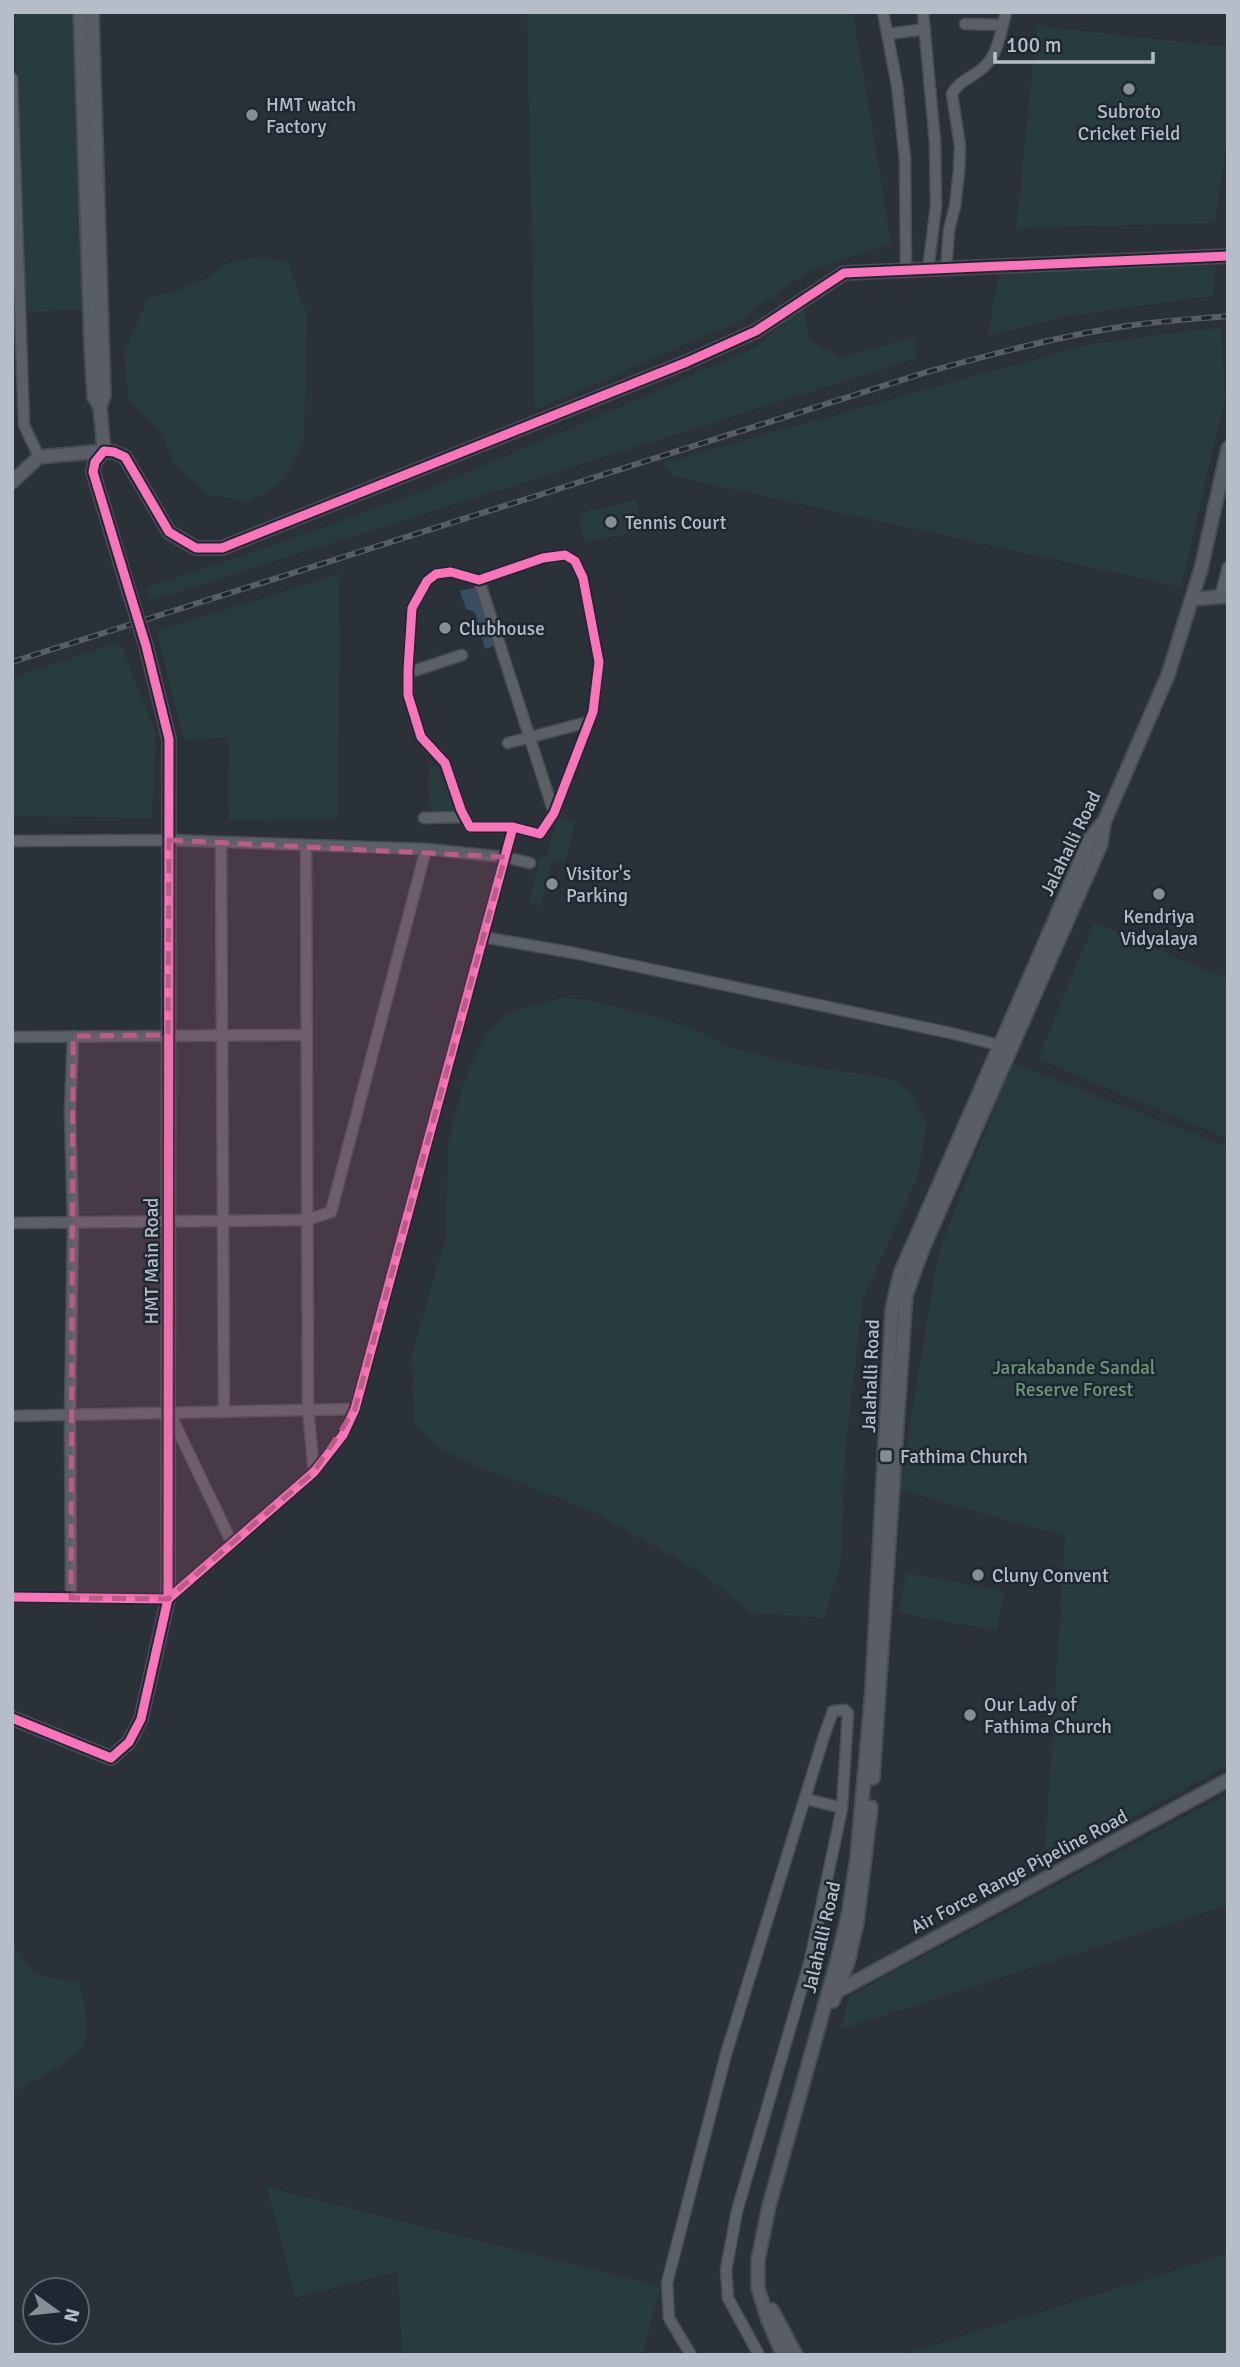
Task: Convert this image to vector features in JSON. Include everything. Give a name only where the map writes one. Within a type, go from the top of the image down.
[{"type":"street","points":[[80,12],[91,347],[94,397],[100,407]]},
{"type":"street","points":[[92,12],[104,395],[100,407]]},
{"type":"street","points":[[883,12],[897,85],[905,159],[906,271]]},
{"type":"street","points":[[923,12],[935,154],[936,206],[928,270]]},
{"type":"street","points":[[946,269],[960,146],[952,94],[955,88],[988,64],[1006,12]]},
{"type":"street","points":[[965,24],[1003,25]]},
{"type":"street","points":[[888,34],[925,29]]},
{"type":"street","points":[[12,78],[24,425],[39,457]]},
{"type":"street","points":[[12,482],[39,457],[114,452],[125,457],[169,532],[196,548],[222,548],[687,362],[756,331],[844,274],[1228,256]]},
{"type":"street","name":"HMT Main Road","points":[[12,1718],[111,1758],[129,1742],[141,1719],[168,1599],[169,739],[145,646],[93,472],[95,462],[104,451],[100,407]]},
{"type":"street","name":"Jalahalli Road","points":[[796,2355],[774,2314],[765,2286],[763,2261],[772,2210],[816,2056],[849,1911],[863,1800],[872,1690],[894,1383],[892,1310],[900,1274],[1004,1046],[1090,839],[1105,820],[1168,675],[1193,599],[1228,448]]},
{"type":"street","points":[[565,555],[575,561],[583,578],[599,662],[593,712],[554,813],[540,834],[513,827],[470,827],[445,763],[421,737],[408,695],[408,673],[412,608],[427,582],[436,574],[451,572],[479,580],[543,558],[565,555]]},
{"type":"street","points":[[1193,599],[1224,596],[1228,567]]},
{"type":"street","points":[[479,580],[554,813]]},
{"type":"street","points":[[408,673],[462,655]]},
{"type":"street","points":[[508,743],[588,722]]},
{"type":"street","points":[[424,818],[465,817]]},
{"type":"street","points":[[12,1597],[168,1599],[314,1472],[343,1435],[355,1409],[513,827]]},
{"type":"street","points":[[12,841],[169,840],[426,849],[506,857],[530,863]]},
{"type":"street","points":[[221,842],[224,1412]]},
{"type":"street","points":[[306,845],[308,1410],[314,1472]]},
{"type":"street","points":[[12,1223],[307,1220],[331,1212],[426,849]]},
{"type":"street","points":[[483,937],[574,953],[1004,1046]]},
{"type":"street","points":[[12,1037],[306,1035]]},
{"type":"street","points":[[71,1598],[73,1222],[70,1111],[73,1036]]},
{"type":"street","points":[[12,1416],[355,1409]]},
{"type":"street","points":[[169,1414],[232,1543]]},
{"type":"street","points":[[691,2355],[669,2318],[667,2283],[726,2054],[833,1711],[845,1710],[848,1713],[842,1808],[810,1960],[737,2211],[726,2270],[728,2298],[759,2355]]},
{"type":"street","name":"Air Force Range Pipeline Road","points":[[832,1992],[1228,1780]]},
{"type":"street","points":[[806,1799],[842,1808]]},
{"type":"street","name":"Jalahalli Road","points":[[783,2355],[758,2288],[758,2260],[769,2206],[832,1992]]},
{"type":"highlighted area","points":[[169,840],[505,857],[355,1409],[314,1472],[168,1599],[71,1598],[73,1036],[168,1035]]},
{"type":"green space","points":[[15,12],[75,12],[83,310],[23,312]]},
{"type":"green space","points":[[527,12],[853,12],[891,243],[806,273],[739,321],[535,410]]},
{"type":"green space","name":"Subroto Cricket Field","points":[[1037,26],[1228,47],[1228,132],[1215,223],[1016,228]]},
{"type":"green space","points":[[253,258],[288,261],[307,316],[304,440],[282,483],[248,502],[209,495],[174,464],[161,433],[129,402],[124,355],[147,299],[182,289],[207,278],[226,263]]},
{"type":"green space","points":[[1216,265],[1213,296],[1062,317],[987,337],[999,273]]},
{"type":"green space","points":[[803,304],[810,340],[841,358],[915,337],[917,358],[152,600],[146,588],[425,491],[581,424],[757,347]]},
{"type":"green space","points":[[1221,327],[1225,399],[1181,587],[672,476],[663,463],[1090,344]]},
{"type":"green space","name":"Tennis Court","points":[[636,500],[643,530],[585,543],[578,514]]},
{"type":"green space","points":[[340,574],[338,819],[229,820],[228,738],[184,740],[157,631]]},
{"type":"green space","points":[[120,642],[156,734],[152,818],[12,816],[12,678]]},
{"type":"green space","points":[[429,764],[443,767],[455,815],[428,809]]},
{"type":"green space","points":[[557,817],[575,821],[565,862],[553,860],[541,906],[529,903],[540,856],[547,858]]},
{"type":"green space","points":[[1094,923],[1228,979],[1228,1139],[1038,1059]]},
{"type":"green space","points":[[559,998],[585,999],[687,1026],[729,1047],[798,1065],[888,1078],[909,1090],[927,1125],[917,1178],[863,1299],[846,1443],[841,1561],[824,1618],[750,1613],[704,1574],[592,1511],[469,1463],[432,1443],[415,1426],[411,1359],[446,1235],[448,1143],[463,1084],[482,1042],[506,1014]]},
{"type":"green space","name":"Jarakabande Sandal Reserve Forest","points":[[1012,1063],[1228,1147],[1228,1765],[1044,1866],[1065,1536],[899,1490],[938,1254]]},
{"type":"green space","points":[[906,1573],[1004,1591],[997,1631],[899,1613]]},
{"type":"green space","points":[[1228,1794],[1228,1905],[841,2029],[849,1996]]},
{"type":"green space","points":[[12,1941],[34,1974],[79,1983],[85,2008],[86,2033],[82,2048],[77,2053],[12,2094]]},
{"type":"green space","points":[[267,2187],[661,2287],[642,2355],[402,2355],[398,2272],[295,2298]]},
{"type":"green space","points":[[1228,2254],[1228,2355],[901,2355]]},
{"type":"water","points":[[477,587],[496,645],[485,649],[475,612],[466,609],[460,591]]},
{"type":"railway","points":[[12,662],[927,372],[1101,330],[1228,316]]},
{"type":"cycle path","points":[[12,1718],[111,1758],[129,1742],[141,1719],[168,1599],[169,739],[146,646],[93,472],[95,462],[104,451],[125,457],[169,532],[196,548],[222,548],[687,362],[756,331],[844,273],[1228,256]]},
{"type":"cycle path","points":[[12,1597],[168,1599],[314,1472],[343,1435],[355,1409],[513,827],[540,834],[554,813],[593,712],[599,662],[583,578],[575,561],[565,555],[543,558],[479,580],[451,572],[436,574],[427,581],[412,608],[408,695],[421,737],[445,763],[461,810],[470,827],[513,827]]},
{"type":"place","name":"Subroto Cricket Field","points":[[1129,89]]},
{"type":"place","name":"HMT watch Factory","points":[[252,115]]},
{"type":"place","name":"Tennis Court","points":[[611,522]]},
{"type":"place","name":"Clubhouse","points":[[445,628]]},
{"type":"place","name":"Visitor's Parking","points":[[552,884]]},
{"type":"place","name":"Kendriya Vidyalaya","points":[[1159,894]]},
{"type":"place","name":"Fathima Church","points":[[886,1456]]},
{"type":"place","name":"Cluny Convent","points":[[978,1575]]},
{"type":"place","name":"Our Lady of Fathima Church","points":[[970,1715]]}]
